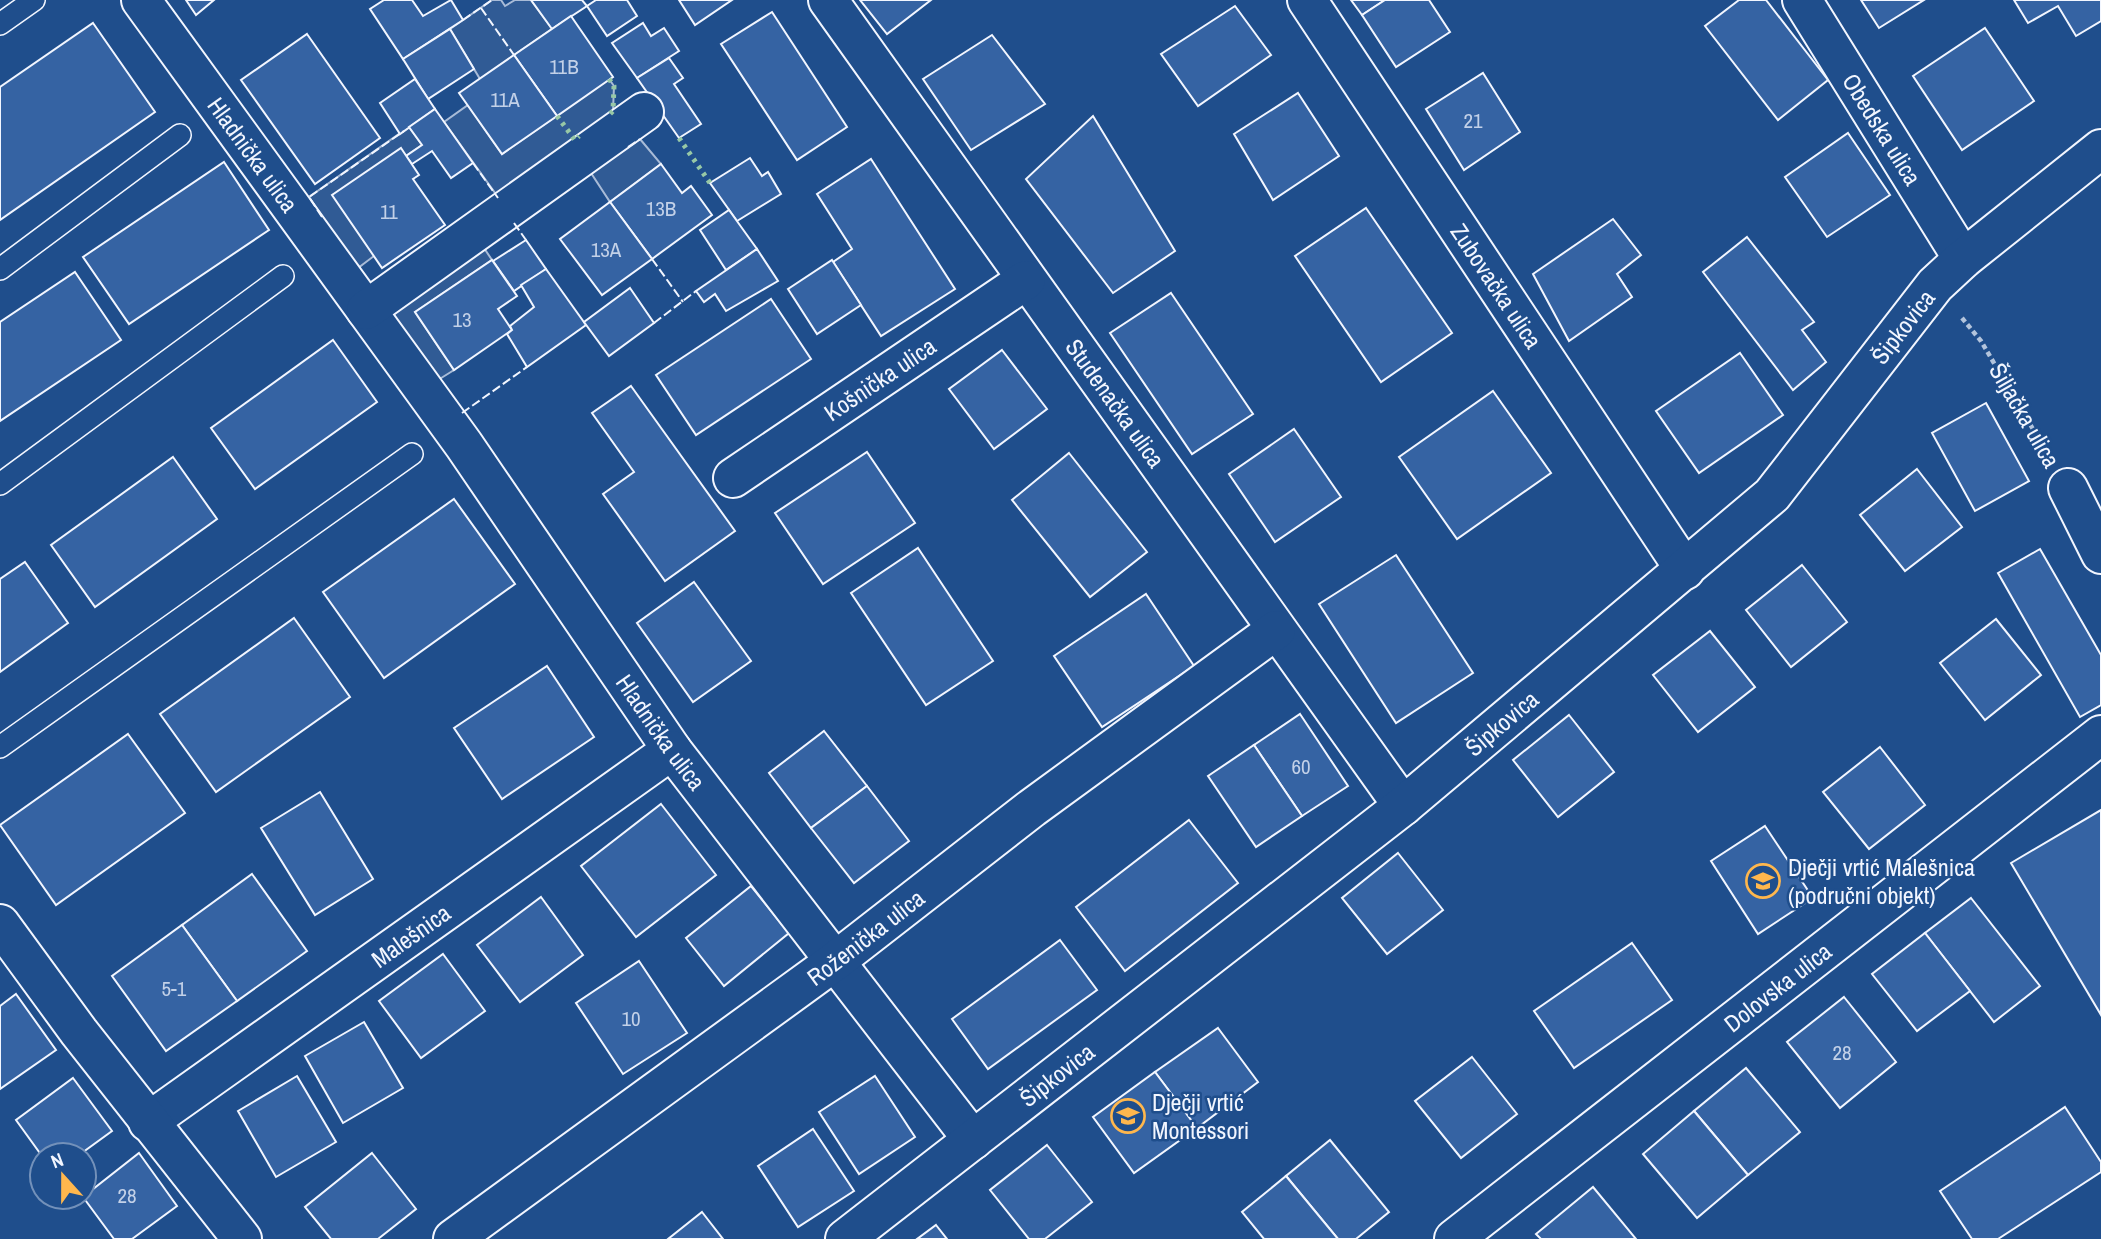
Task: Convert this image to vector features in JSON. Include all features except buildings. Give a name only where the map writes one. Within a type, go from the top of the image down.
[{"type":"street","name":"Hladnička ulica","points":[[141,0],[464,445],[672,750],[973,1140]]},
{"type":"street","name":"Studenačka ulica","points":[[828,0],[1403,806]]},
{"type":"street","name":"Zubovačka ulica","points":[[1307,0],[1685,570]]},
{"type":"street","name":"Obedska ulica","points":[[1801,0],[1962,259]]},
{"type":"street","points":[[366,310],[644,113]]},
{"type":"street","name":"Šipkovica","points":[[845,1239],[1403,806],[1772,495],[1935,285],[1962,259],[2101,149]]},
{"type":"street","name":"Košnička ulica","points":[[733,478],[1026,280]]},
{"type":"street","name":"Šiljačka ulica","points":[[2068,488],[2101,554]]},
{"type":"street","name":"Roženička ulica","points":[[453,1239],[834,962],[1032,808],[1276,630]]},
{"type":"street","name":"Dolovska ulica","points":[[1454,1239],[2101,734]]},
{"type":"street","name":"Malešnica","points":[[148,1122],[672,750]]},
{"type":"street","points":[[0,924],[148,1122],[242,1239]]},
{"type":"lane","points":[[0,24],[34,0]]},
{"type":"lane","points":[[0,269],[180,135]]},
{"type":"lane","points":[[0,484],[282,276]]},
{"type":"lane","points":[[0,747],[412,454]]},
{"type":"path","name":"Šiljačka ulica","points":[[1935,285],[1982,341],[2068,488]]},
{"type":"shaded area","points":[[492,0],[501,0],[505,6],[515,0],[531,0],[552,29],[480,79],[450,29]]},
{"type":"shaded area","points":[[609,79],[614,86],[613,111],[498,197],[444,122],[468,105],[502,154]]},
{"type":"shaded area","points":[[409,127],[422,145],[406,156],[374,256],[358,268],[309,197]]},
{"type":"shaded area","points":[[640,139],[661,164],[610,202],[591,173]]},
{"type":"shaded area","points":[[480,242],[492,260],[415,312],[454,370],[438,380],[385,306]]},
{"type":"hedge","points":[[609,79],[614,86],[613,111],[610,114]]},
{"type":"hedge","points":[[557,116],[575,140],[579,136]]},
{"type":"hedge","points":[[679,138],[710,183]]},
{"type":"fence","points":[[463,20],[492,0]]},
{"type":"fence","points":[[481,8],[514,55]]},
{"type":"fence","points":[[322,217],[309,197],[404,131]]},
{"type":"fence","points":[[628,147],[640,139]]},
{"type":"fence","points":[[473,163],[498,198]]},
{"type":"fence","points":[[514,223],[526,240]]},
{"type":"fence","points":[[652,259],[683,302]]},
{"type":"fence","points":[[654,323],[696,291]]},
{"type":"fence","points":[[462,413],[527,367]]},
{"type":"place","name":"Dječji vrtić Malešnica (područni objekt)","points":[[1763,881]]},
{"type":"place","name":"Dječji vrtić Montessori","points":[[1128,1116]]}]
